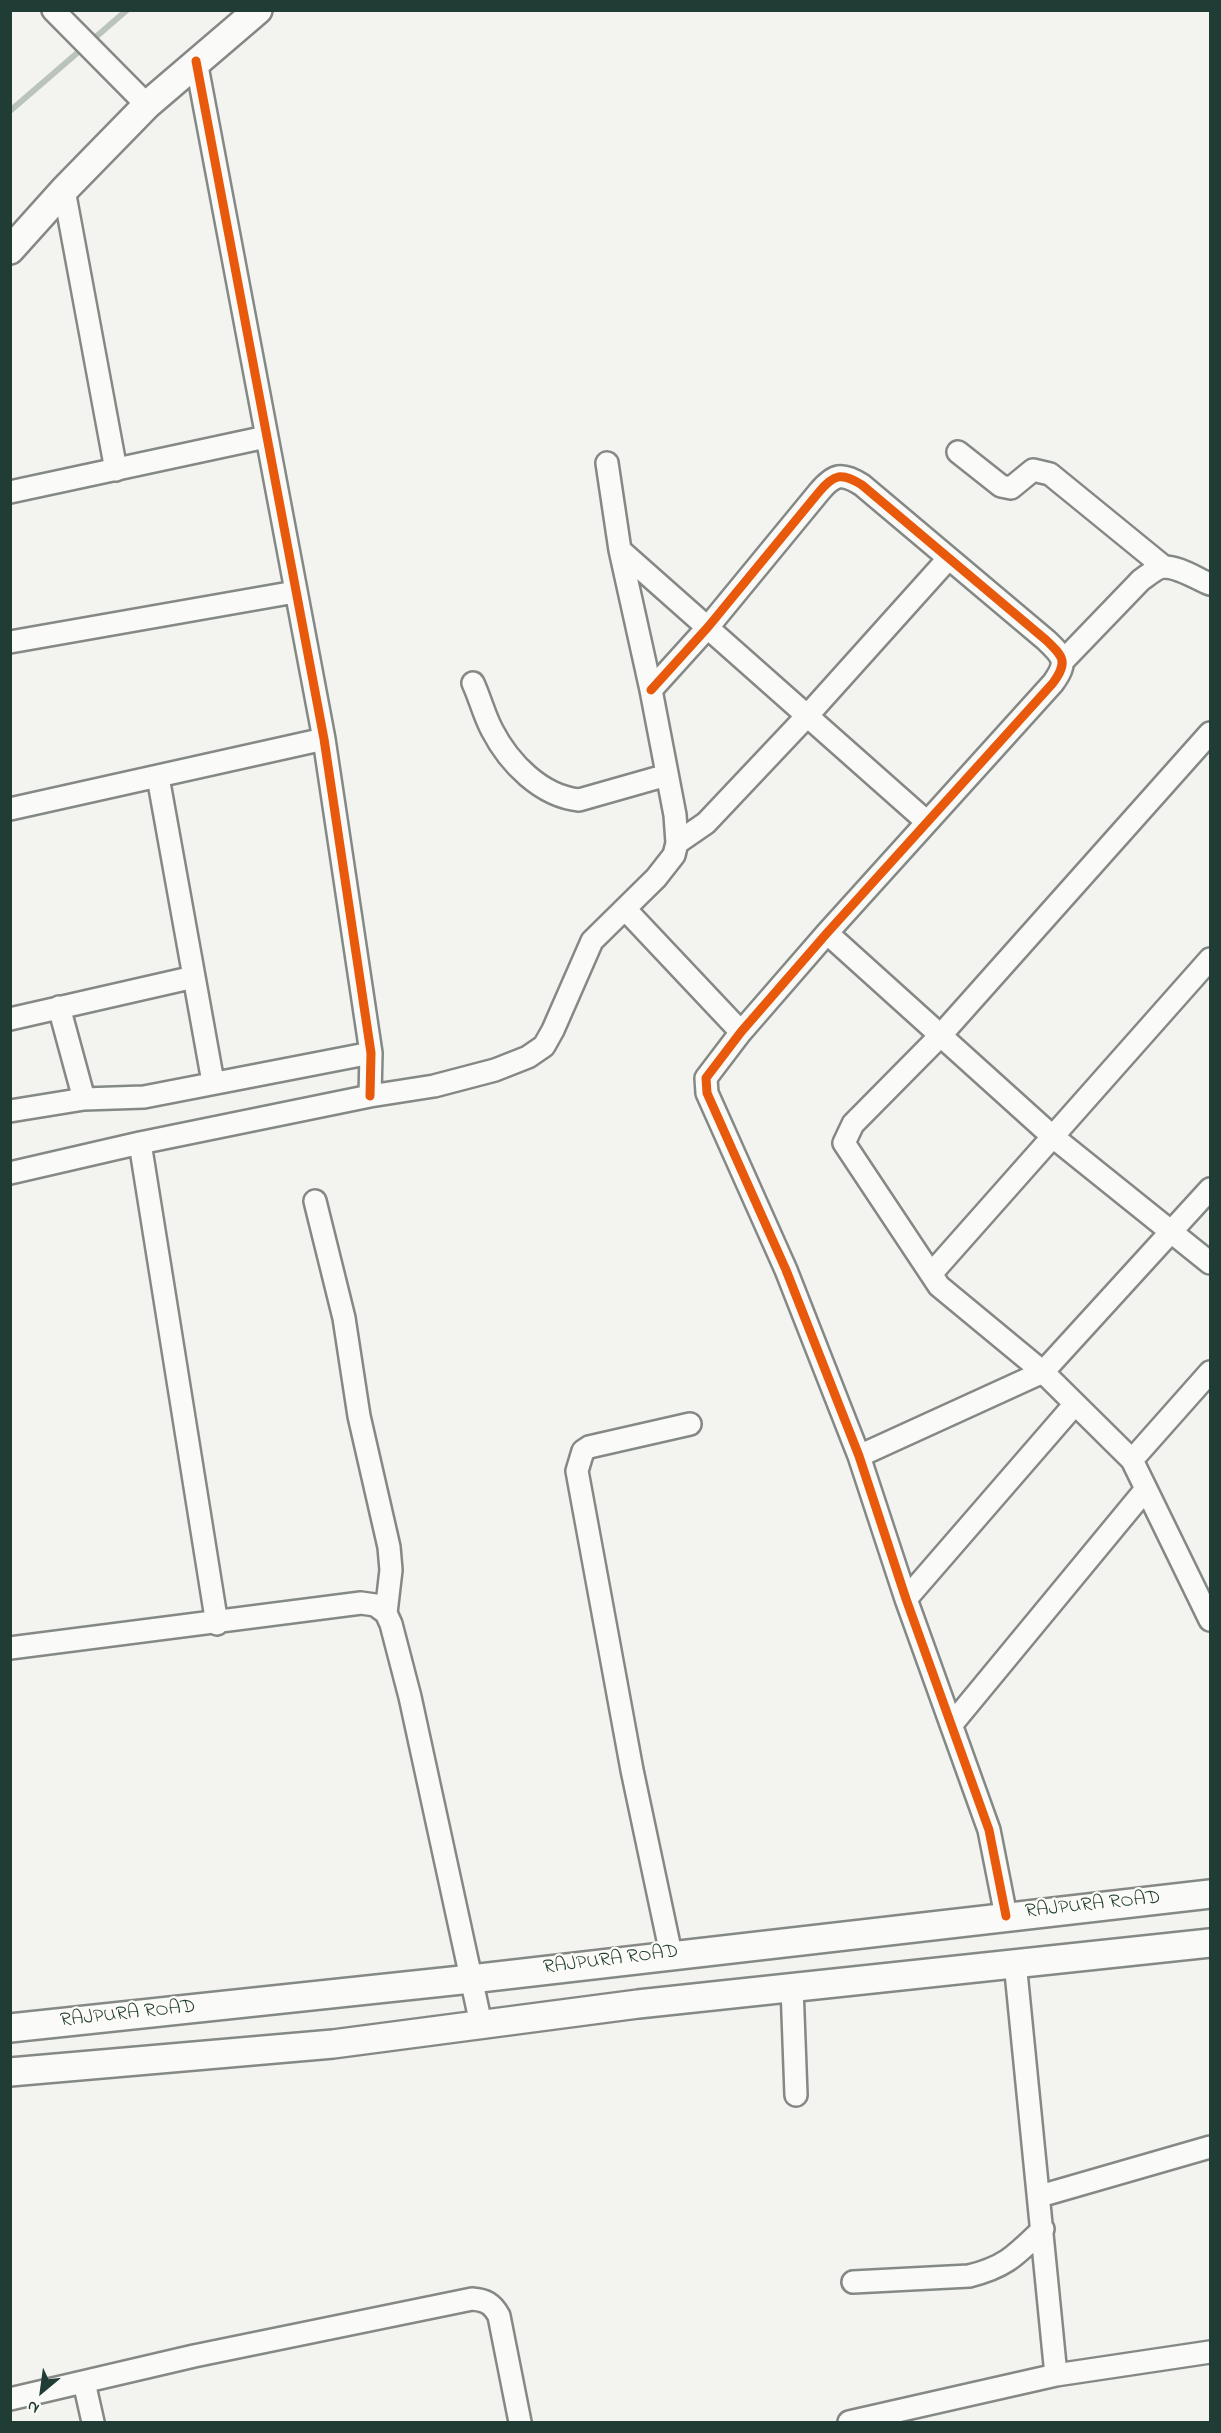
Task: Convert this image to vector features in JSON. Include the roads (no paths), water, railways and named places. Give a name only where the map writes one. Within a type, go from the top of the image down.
[{"type":"main road","points":[[10,250],[64,190],[139,96],[196,61],[258,10]]},
{"type":"main road","name":"RAJPURA ROAD","points":[[10,2028],[1210,1894]]},
{"type":"main road","points":[[10,2072],[333,2044],[792,1987],[1210,1942]]},
{"type":"street","points":[[53,10],[139,96]]},
{"type":"street","points":[[196,61],[324,739],[371,1053],[370,1096]]},
{"type":"street","points":[[64,190],[116,470]]},
{"type":"street","points":[[10,492],[266,437]]},
{"type":"street","points":[[958,452],[1001,486],[1011,488],[1033,470],[1050,474],[1164,567],[1179,570],[1210,584]]},
{"type":"street","points":[[10,1173],[140,1143],[370,1096],[434,1086],[495,1070],[528,1057],[544,1046],[592,941],[626,910],[674,855],[677,843],[651,690],[620,550],[607,463]]},
{"type":"street","points":[[651,690],[708,627],[819,492],[829,481],[839,476],[850,477],[862,485],[1046,640],[1060,653],[1063,661],[1061,672],[1053,683],[827,933],[741,1032],[709,1071],[706,1078],[707,1093],[786,1270],[859,1456],[906,1599],[989,1830],[1006,1916]]},
{"type":"street","points":[[620,550],[927,822]]},
{"type":"street","points":[[677,843],[706,823],[807,716],[948,559]]},
{"type":"street","points":[[1063,661],[1141,580],[1164,567]]},
{"type":"street","points":[[10,642],[295,592]]},
{"type":"street","points":[[473,683],[492,729],[508,755],[536,784],[565,799],[579,800],[667,775]]},
{"type":"street","points":[[10,809],[324,739]]},
{"type":"street","points":[[1208,740],[939,1036],[853,1124],[844,1143],[939,1286],[1042,1372],[1132,1460],[1210,1620]]},
{"type":"street","points":[[158,777],[213,1082]]},
{"type":"street","points":[[626,910],[741,1032]]},
{"type":"street","points":[[827,933],[1053,1136],[1210,1263]]},
{"type":"street","points":[[931,1274],[1210,960]]},
{"type":"street","points":[[10,1019],[194,977]]},
{"type":"street","points":[[60,1007],[84,1099]]},
{"type":"street","points":[[10,1111],[84,1099],[144,1097],[371,1053]]},
{"type":"street","points":[[140,1143],[217,1624]]},
{"type":"street","points":[[859,1456],[1042,1372],[1210,1189]]},
{"type":"street","points":[[315,1200],[344,1318],[359,1416],[389,1547],[391,1570],[386,1612]]},
{"type":"street","points":[[1132,1460],[1210,1372]]},
{"type":"street","points":[[906,1599],[1075,1404]]},
{"type":"street","points":[[671,1954],[632,1770],[578,1472],[583,1451],[589,1447],[690,1424]]},
{"type":"street","points":[[952,1724],[1146,1489]]},
{"type":"street","points":[[10,1648],[217,1624],[362,1603],[375,1605],[386,1612],[392,1624],[410,1697],[481,2024]]},
{"type":"street","points":[[1015,1962],[1056,2375]]},
{"type":"street","points":[[792,1987],[796,2095]]},
{"type":"street","points":[[1040,2196],[1210,2147]]},
{"type":"street","points":[[854,2282],[969,2276],[986,2272],[999,2268],[1014,2258],[1043,2229]]},
{"type":"street","points":[[10,2399],[194,2356],[472,2299],[484,2300],[494,2306],[499,2316],[520,2422]]},
{"type":"street","points":[[849,2422],[1056,2375],[1210,2352]]},
{"type":"street","points":[[84,2382],[93,2422]]},
{"type":"waterway","points":[[10,111],[127,10]]}]
